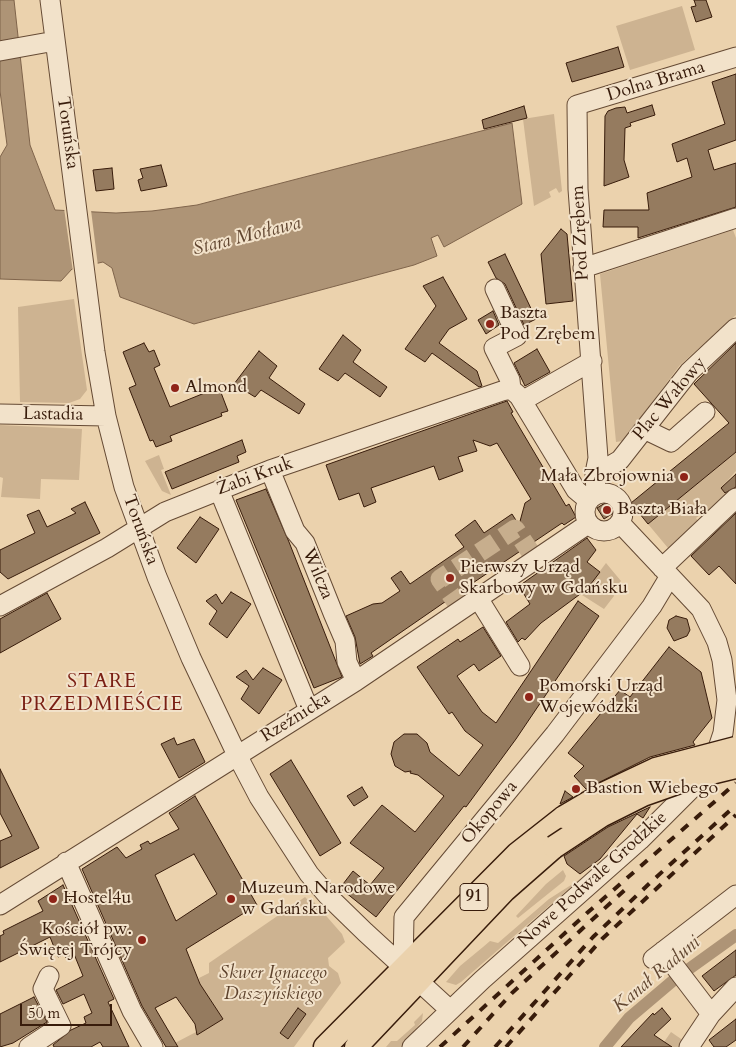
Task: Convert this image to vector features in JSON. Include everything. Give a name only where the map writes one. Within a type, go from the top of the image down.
[{"type":"main road","name":"91","points":[[325,1047],[411,974],[505,890],[551,838],[603,794],[656,769],[736,748]]},
{"type":"main road","name":"91","points":[[551,838],[643,795],[694,777],[736,767]]},
{"type":"main road","name":"91","points":[[356,1047],[411,974]]},
{"type":"street","name":"Toruńska","points":[[50,0],[106,416],[121,477],[138,528],[178,628],[237,755],[260,797],[309,874],[328,896],[411,974]]},
{"type":"street","points":[[0,51],[55,41]]},
{"type":"street","name":"Dolna Brama","points":[[577,105],[736,57]]},
{"type":"street","name":"Pod Zrębem","points":[[577,105],[578,188],[583,268],[602,463],[598,496]]},
{"type":"street","points":[[583,268],[736,218]]},
{"type":"street","points":[[495,290],[517,336],[494,348],[516,395],[576,490],[598,496],[615,496],[622,505],[624,511],[617,526],[598,530],[588,524],[584,512],[598,496]]},
{"type":"street","name":"Plac Wałowy","points":[[602,463],[620,460],[689,372],[736,328]]},
{"type":"street","points":[[516,395],[592,360]]},
{"type":"street","name":"Żabi Kruk","points":[[0,606],[107,548],[165,512],[270,470],[516,395]]},
{"type":"street","points":[[644,428],[671,442],[705,412]]},
{"type":"street","name":"Lastadia","points":[[0,414],[106,416]]},
{"type":"street","name":"Wilcza","points":[[270,470],[295,531],[305,543],[345,641],[347,662],[356,680]]},
{"type":"street","points":[[219,490],[309,710]]},
{"type":"street","name":"Okopowa","points":[[411,974],[404,917],[563,724],[647,612],[663,569],[736,498]]},
{"type":"street","name":"Rzeźnicka","points":[[0,905],[356,680],[588,524]]},
{"type":"street","name":"Nowe Podwale Grodzkie","points":[[412,1047],[450,1010],[612,868],[693,787],[709,766],[723,733],[731,681],[711,628],[701,609],[647,550],[617,526]]},
{"type":"street","points":[[295,531],[297,546],[317,596]]},
{"type":"street","points":[[478,598],[520,666]]},
{"type":"street","points":[[66,862],[132,1011],[153,1047]]},
{"type":"street","points":[[711,1014],[689,985],[662,957],[736,895]]},
{"type":"street","points":[[411,974],[450,1010]]},
{"type":"street","points":[[29,1047],[61,1026],[43,989],[49,976]]},
{"type":"street","points":[[689,1047],[711,1014],[736,987]]},
{"type":"green space","points":[[682,6],[695,50],[630,70],[616,26]]},
{"type":"green space","points":[[554,114],[562,191],[559,193],[556,188],[549,192],[551,197],[534,206],[523,119]]},
{"type":"green space","points":[[733,230],[736,238],[736,315],[680,365],[623,441],[616,442],[600,274]]},
{"type":"green space","points":[[74,299],[87,390],[80,399],[69,403],[20,402],[18,307]]},
{"type":"green space","points":[[0,425],[82,429],[79,480],[41,479],[40,499],[1,497],[3,478],[0,477]]},
{"type":"green space","points":[[736,452],[736,471],[721,488],[729,497],[708,519],[703,513],[696,518],[701,525],[675,546],[668,548],[648,524]]},
{"type":"green space","points":[[159,455],[164,469],[161,470],[171,495],[162,491],[145,461]]},
{"type":"green space","points":[[606,563],[621,581],[612,592],[614,596],[604,609],[582,595]]},
{"type":"green space","points":[[563,870],[566,876],[564,881],[518,918],[516,916],[546,884]]},
{"type":"green space","points":[[579,880],[461,982],[456,985],[446,982],[460,966],[490,941],[498,943],[549,899]]},
{"type":"green space","name":"Skwer Ignacego Daszyńskiego","points":[[305,897],[312,904],[314,902],[342,934],[345,942],[328,958],[329,966],[338,973],[341,983],[294,1047],[178,1047],[175,1043],[196,1032],[198,1034],[223,1019],[200,984],[199,978],[209,973],[209,963]]},
{"type":"green space","points":[[423,1013],[422,1021],[402,1047],[386,1047],[391,1041],[397,1041],[415,1025],[414,1022]]},
{"type":"green space","points":[[671,1032],[684,1041],[681,1047],[672,1047],[664,1042]]},
{"type":"water","name":"Stara Motława","points":[[0,0],[14,0],[30,145],[55,210],[116,213],[152,211],[197,205],[512,123],[522,204],[444,247],[438,235],[431,238],[437,256],[414,265],[194,324],[120,297],[112,268],[103,262],[72,269],[61,281],[0,279],[0,157],[7,145],[0,91]]},
{"type":"pier","points":[[64,208],[91,210],[98,266],[73,272]]},
{"type":"building","points":[[694,0],[706,0],[712,17],[696,22],[691,7],[696,6]]},
{"type":"building","points":[[618,47],[624,67],[572,82],[566,63]]},
{"type":"building","points":[[736,74],[736,140],[708,150],[714,170],[736,163],[736,207],[638,238],[638,227],[603,227],[604,210],[649,210],[647,193],[692,177],[687,158],[677,162],[672,144],[725,124],[712,82]]},
{"type":"building","points":[[652,105],[655,115],[630,123],[631,126],[625,128],[624,160],[629,177],[604,186],[605,116],[608,111],[616,108],[625,107],[627,113]]},
{"type":"building","points":[[524,106],[527,118],[484,129],[482,120]]},
{"type":"building","points":[[161,165],[167,186],[141,191],[138,180],[143,178],[140,169]]},
{"type":"building","points":[[112,168],[114,189],[96,191],[93,170]]},
{"type":"building","points":[[561,229],[567,234],[573,301],[546,304],[541,254]]},
{"type":"building","points":[[505,254],[536,319],[524,325],[505,284],[496,278],[488,262]]},
{"type":"building","points":[[443,277],[467,319],[449,329],[439,343],[477,371],[482,386],[479,387],[432,353],[425,362],[405,349],[436,306],[423,286]]},
{"type":"building","name":"Baszta Pod Zrębem","points":[[493,311],[499,325],[486,334],[478,320]]},
{"type":"building","points":[[343,335],[361,350],[353,362],[387,387],[380,397],[345,373],[338,381],[319,369]]},
{"type":"building","points":[[144,343],[149,352],[154,350],[160,365],[154,368],[170,407],[212,390],[213,393],[220,390],[228,411],[221,413],[222,416],[170,436],[172,441],[156,447],[153,440],[150,441],[129,388],[136,385],[123,352]]},
{"type":"building","name":"Mała Zbrojownia","points":[[736,343],[736,452],[648,524],[631,503],[729,423],[694,384]]},
{"type":"building","points":[[537,349],[550,372],[525,386],[514,363]]},
{"type":"building","points":[[259,351],[277,366],[269,378],[305,404],[299,414],[261,390],[255,397],[234,384]]},
{"type":"building","points":[[507,401],[513,412],[511,413],[566,506],[569,504],[576,517],[564,525],[562,523],[452,597],[371,653],[373,656],[360,664],[355,637],[346,616],[373,604],[382,603],[400,591],[391,578],[401,571],[410,584],[464,547],[455,535],[475,520],[484,533],[512,514],[519,525],[525,503],[531,499],[497,443],[490,446],[473,440],[477,451],[458,457],[463,471],[439,480],[434,466],[371,488],[376,502],[364,507],[359,493],[339,500],[326,465]]},
{"type":"building","points":[[242,440],[246,452],[237,456],[239,462],[172,489],[165,472]]},
{"type":"building","points":[[736,474],[736,487],[725,493],[721,488]]},
{"type":"building","points":[[266,489],[342,677],[314,688],[236,500]]},
{"type":"building","points":[[85,502],[100,533],[8,579],[0,572],[0,550],[35,533],[27,515],[39,510],[47,527],[76,513],[71,509]]},
{"type":"building","name":"Baszta Biała","points":[[605,503],[611,503],[615,506],[615,512],[604,519],[597,508]]},
{"type":"building","points":[[736,513],[736,584],[719,566],[709,575],[691,556]]},
{"type":"building","points":[[200,517],[219,529],[196,563],[177,548]]},
{"type":"building","points":[[587,538],[596,550],[587,562],[600,572],[587,589],[541,623],[525,640],[522,638],[518,642],[506,622],[530,604],[519,586]]},
{"type":"building","points":[[231,592],[251,604],[227,638],[209,624],[217,611],[206,601],[216,594],[222,604]]},
{"type":"building","points":[[47,593],[61,619],[0,653],[0,619]]},
{"type":"building","points":[[578,601],[599,616],[516,739],[466,807],[464,806],[376,917],[340,888],[353,871],[370,885],[384,868],[350,843],[382,805],[415,832],[444,796],[418,775],[410,773],[411,771],[405,772],[395,766],[391,754],[394,742],[404,734],[417,734],[427,743],[430,752],[459,776],[483,745],[465,731],[452,712],[449,714],[417,667],[458,639],[460,642],[483,627],[501,656],[479,671],[474,664],[457,676],[482,712],[496,723]]},
{"type":"building","points":[[676,616],[687,619],[690,630],[687,636],[674,641],[667,628],[669,620]]},
{"type":"building","points":[[669,647],[701,672],[712,718],[693,742],[695,745],[650,757],[586,789],[574,776],[584,766],[568,753],[620,690],[630,697]]},
{"type":"building","points":[[263,668],[282,680],[259,714],[241,699],[249,686],[236,677],[246,670],[253,680]]},
{"type":"building","points":[[174,738],[177,745],[194,739],[205,762],[179,778],[161,744]]},
{"type":"building","points":[[291,760],[341,843],[320,856],[270,774]]},
{"type":"building","points":[[0,769],[39,848],[0,868],[0,841],[12,836],[0,813]]},
{"type":"building","points":[[362,787],[368,797],[354,806],[347,796]]},
{"type":"building","points":[[565,791],[573,797],[560,804]]},
{"type":"building","points":[[195,796],[257,905],[186,949],[200,984],[223,1019],[197,1035],[195,1024],[176,997],[155,1008],[178,1047],[166,1047],[142,1006],[82,869],[117,847],[126,858],[142,849],[140,845],[148,841],[150,844],[179,829],[169,813]],"holes":[[[194,854],[217,894],[176,921],[155,875]]]},
{"type":"building","points":[[650,807],[643,818],[637,814],[600,859],[580,874],[567,864],[564,856],[608,827]]},
{"type":"building","points":[[63,885],[114,999],[108,1002],[129,1047],[103,1047],[100,1042],[91,1047],[54,1047],[53,1045],[71,1030],[86,1023],[84,1017],[92,1013],[84,994],[63,1004],[56,990],[83,976],[74,954],[66,958],[65,954],[58,957],[50,937],[0,962],[0,936],[4,934],[3,931],[43,911],[38,901]]},
{"type":"building","points":[[736,950],[736,975],[714,991],[702,976]]},
{"type":"building","points":[[34,997],[47,1022],[13,1043],[0,1047],[0,1014]]},
{"type":"building","points":[[298,1008],[306,1014],[288,1039],[280,1033]]},
{"type":"building","points":[[662,1008],[671,1019],[654,1035],[672,1047],[621,1047],[653,1013],[654,1015]]},
{"type":"building","points":[[736,1019],[736,1040],[726,1047],[714,1047],[709,1040]]},
{"type":"waterway","name":"Kanał Raduni","points":[[605,1047],[629,1018],[675,979],[736,935]]},
{"type":"tunnel","points":[[461,609],[440,579],[515,529],[535,559]]},
{"type":"railway","points":[[440,1047],[587,913],[736,783]]},
{"type":"railway","points":[[495,1047],[593,937],[736,805]]},
{"type":"railway","points":[[506,1047],[602,939],[736,815]]},
{"type":"railway","points":[[463,1047],[512,993],[628,887]]},
{"type":"place","name":"Baszta Pod Zrębem","points":[[490,324]]},
{"type":"place","name":"Almond","points":[[175,388]]},
{"type":"place","name":"Mała Zbrojownia","points":[[684,477]]},
{"type":"place","name":"Baszta Biała","points":[[607,510]]},
{"type":"place","name":"Pierwszy Urząd Skarbowy w Gdańsku","points":[[450,578]]},
{"type":"place","name":"Pomorski Urząd Wojewódzki","points":[[529,697]]},
{"type":"place","name":"Bastion Wiebego","points":[[576,789]]},
{"type":"place","name":"Hostel4u","points":[[53,899]]},
{"type":"place","name":"Muzeum Narodowe w Gdańsku","points":[[231,899]]},
{"type":"place","name":"Kościół pw. Świętej Trójcy","points":[[142,940]]},
{"type":"district","name":"STARE PRZEDMIEŚCIE","points":[[102,694]]}]
